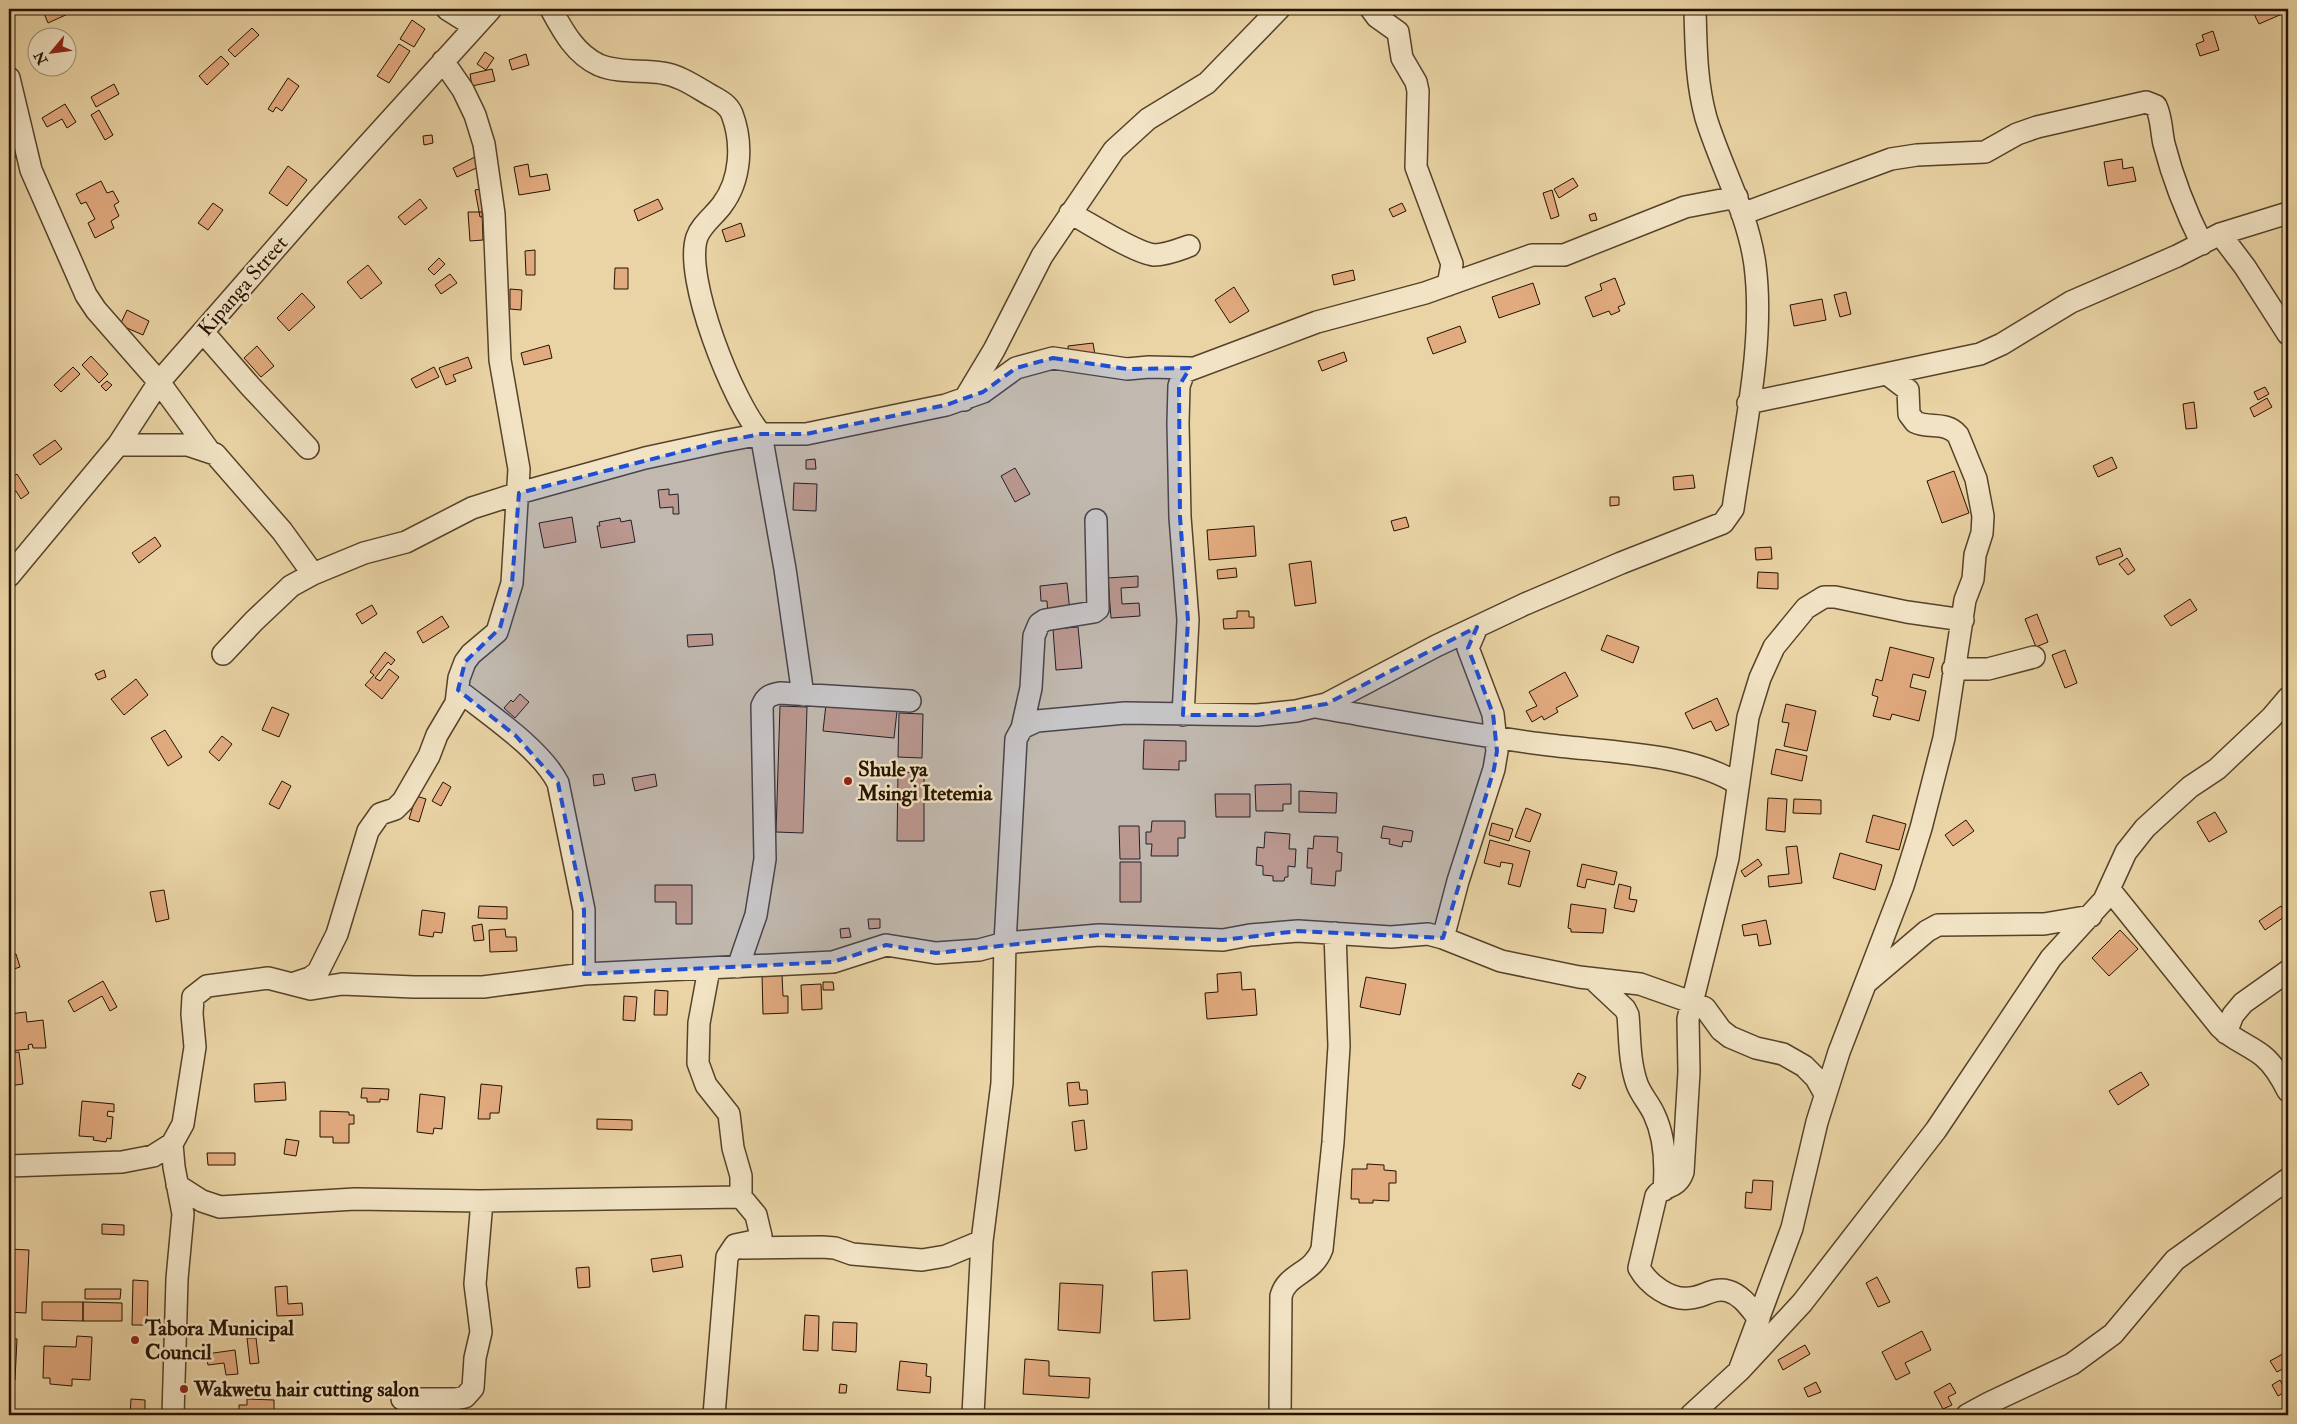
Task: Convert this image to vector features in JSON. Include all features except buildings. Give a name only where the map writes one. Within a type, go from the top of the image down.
[{"type":"street","points":[[447,9],[474,26]]},
{"type":"street","name":"Kipanga Street","points":[[9,576],[118,445],[159,382],[491,9]]},
{"type":"street","points":[[551,9],[568,39],[590,60],[601,66],[617,69],[672,75],[725,104],[731,112],[737,130],[738,143],[735,176],[724,203],[696,238],[695,270],[720,356],[748,417],[762,434],[786,569],[803,694]]},
{"type":"street","points":[[964,400],[994,350],[1042,256],[1114,150],[1148,119],[1207,83],[1279,9]]},
{"type":"street","points":[[1371,9],[1377,17],[1398,32],[1402,58],[1416,82],[1418,99],[1416,167],[1452,264],[1448,285]]},
{"type":"street","points":[[1022,728],[1037,721],[1125,713],[1183,715],[1257,714],[1296,711],[1316,706],[1334,700],[1436,646],[1549,593],[1723,523],[1733,510],[1756,358],[1756,280],[1755,264],[1740,205],[1702,102],[1698,80],[1695,9]]},
{"type":"street","points":[[292,984],[310,978],[318,972],[337,934],[368,831],[380,814],[395,808],[403,801],[456,703],[461,670],[465,662],[471,654],[500,628],[512,583],[519,494],[519,469],[500,360],[494,214],[484,144],[475,114],[463,90],[443,61]]},
{"type":"street","points":[[10,84],[31,170],[86,294],[96,310],[159,382],[210,452],[221,460],[282,531],[314,574]]},
{"type":"street","points":[[1183,715],[1188,620],[1180,517],[1179,386],[1184,372],[1190,368],[1317,322],[1425,293],[1532,255],[1564,255],[1685,207],[1740,205],[1891,159],[1917,155],[1984,152],[2017,134],[2037,127],[2146,102],[2156,106],[2158,111],[2164,142],[2180,196],[2211,239],[2245,267],[2288,334]]},
{"type":"street","points":[[1070,213],[1152,255],[1164,254],[1189,246]]},
{"type":"street","points":[[1748,402],[1887,374],[1991,350],[2071,302],[2115,284],[2211,239],[2288,213]]},
{"type":"street","points":[[203,332],[308,448]]},
{"type":"street","points":[[223,654],[291,586],[364,553],[406,542],[472,508],[519,494],[645,458],[762,434],[806,434],[919,412],[964,400],[983,392],[1016,368],[1052,358],[1127,369],[1149,366],[1190,368]]},
{"type":"street","points":[[1739,1371],[1792,1228],[1803,1172],[1826,1094],[1864,984],[1903,886],[1921,828],[1944,738],[1953,668],[1963,620],[1965,600],[1973,579],[1975,555],[1982,533],[1983,516],[1976,479],[1958,435],[1953,429],[1947,427],[1915,422],[1909,414],[1908,390],[1887,374]]},
{"type":"street","points":[[118,445],[188,445],[210,452]]},
{"type":"street","points":[[973,1415],[982,1241],[1002,1083],[1004,943],[1016,739],[1022,728],[1031,688],[1034,636],[1039,624],[1045,620],[1094,612],[1098,609],[1096,520]]},
{"type":"street","points":[[1759,1319],[1745,1302],[1728,1291],[1716,1290],[1690,1299],[1678,1297],[1661,1290],[1639,1268],[1656,1196],[1676,1184],[1683,1172],[1689,1072],[1688,1019],[1728,858],[1748,717],[1760,678],[1774,647],[1806,608],[1824,597],[1835,597],[1906,612],[1963,620]]},
{"type":"street","points":[[1443,938],[1458,881],[1494,769],[1496,737],[1493,714],[1468,648],[1477,627]]},
{"type":"street","points":[[1953,668],[1988,669],[2034,657]]},
{"type":"street","points":[[458,690],[516,736],[554,774],[558,782],[584,910],[584,974]]},
{"type":"street","points":[[738,967],[756,916],[765,859],[762,706],[769,696],[780,693],[910,701]]},
{"type":"street","points":[[1691,1415],[1739,1371],[1802,1303],[1936,1130],[2051,958],[2091,916],[2110,890],[2122,858],[2145,828],[2190,787],[2217,769],[2271,718],[2288,698]]},
{"type":"street","points":[[1316,706],[1540,744],[1634,754],[1709,768],[1738,784]]},
{"type":"street","points":[[2110,890],[2226,1033],[2263,1056],[2281,1078],[2288,1092]]},
{"type":"street","points":[[1864,984],[1927,931],[1938,925],[2044,924],[2091,916]]},
{"type":"street","points":[[9,1166],[130,1160],[152,1156],[172,1144],[183,1124],[195,1047],[192,1014],[195,994],[208,986],[225,982],[268,978],[311,989],[342,984],[414,988],[483,987],[584,974],[833,962],[886,945],[936,953],[979,950],[1004,943],[1099,935],[1223,940],[1250,935],[1298,931],[1391,937],[1428,934],[1443,938],[1491,958],[1549,972],[1640,984],[1691,1002],[1705,1008],[1730,1038],[1756,1048],[1783,1054],[1804,1066],[1816,1078],[1826,1094]]},
{"type":"street","points":[[1280,1415],[1281,1296],[1285,1284],[1314,1265],[1322,1249],[1333,1142],[1339,1046],[1335,933]]},
{"type":"street","points":[[710,969],[700,1023],[698,1063],[706,1084],[729,1114],[733,1148],[741,1176],[741,1197],[756,1215],[761,1236],[759,1240],[740,1243],[731,1248],[727,1257],[714,1415]]},
{"type":"street","points":[[2226,1033],[2232,1015],[2243,1003],[2288,971]]},
{"type":"street","points":[[1593,979],[1622,1006],[1628,1015],[1632,1068],[1642,1094],[1655,1117],[1663,1150],[1665,1169],[1664,1190]]},
{"type":"street","points":[[172,1144],[183,1214],[177,1280],[173,1415]]},
{"type":"street","points":[[1967,1415],[2072,1364],[2113,1334],[2175,1260],[2288,1178]]},
{"type":"street","points":[[177,1185],[207,1203],[220,1207],[355,1199],[482,1201],[741,1197]]},
{"type":"street","points":[[402,1400],[455,1399],[466,1396],[473,1388],[475,1358],[481,1332],[475,1284],[482,1201]]},
{"type":"street","points":[[731,1248],[822,1247],[835,1248],[852,1254],[922,1260],[946,1256],[982,1241]]},
{"type":"highlighted area","points":[[1053,358],[1127,369],[1190,368],[1179,386],[1180,517],[1188,620],[1183,715],[1257,715],[1326,704],[1477,627],[1468,648],[1493,714],[1497,751],[1494,769],[1443,938],[1298,931],[1223,940],[1099,935],[936,953],[886,945],[833,962],[584,974],[584,910],[558,783],[516,736],[458,690],[465,662],[500,628],[512,583],[519,493],[719,442],[761,434],[806,434],[946,405],[983,392],[1016,368]]},
{"type":"place","name":"Shule ya Msingi Itetemia","points":[[848,781]]},
{"type":"place","name":"Tabora Municipal Council","points":[[135,1340]]},
{"type":"place","name":"Wakwetu hair cutting salon","points":[[184,1389]]}]
